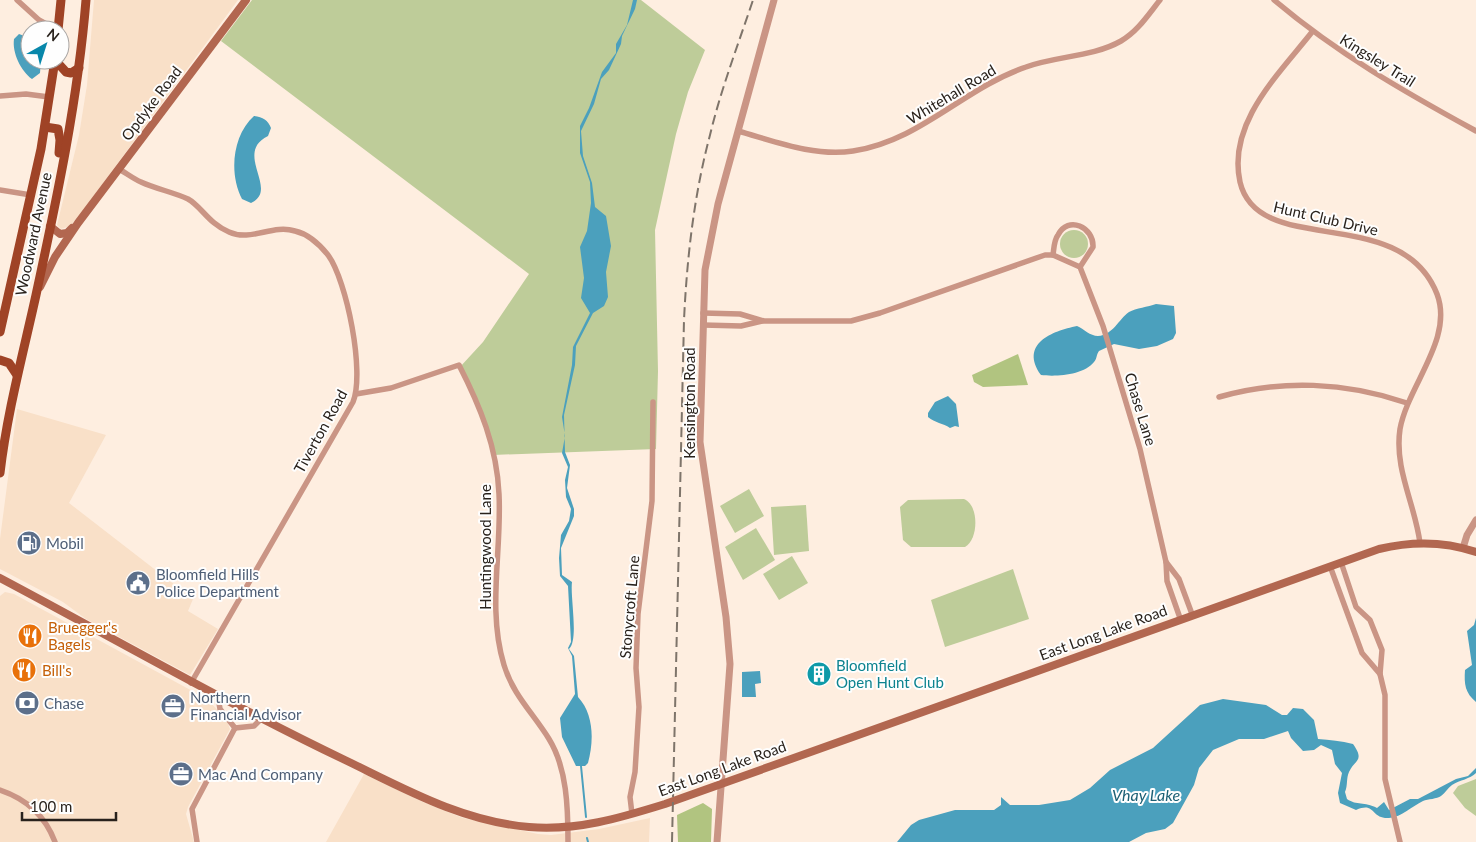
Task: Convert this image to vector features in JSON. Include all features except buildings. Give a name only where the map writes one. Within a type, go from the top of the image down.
[{"type":"main road","points":[[58,20],[61,0]]},
{"type":"main road","name":"Woodward Avenue","points":[[0,473],[17,375],[50,226],[79,68],[86,0]]},
{"type":"main road","name":"Opdyke Road","points":[[35,298],[55,257],[78,224],[246,0]]},
{"type":"main road","points":[[64,70],[71,73],[79,68]]},
{"type":"main road","name":"Woodward Avenue","points":[[0,332],[45,127],[53,70]]},
{"type":"main road","points":[[45,127],[58,129],[60,132],[54,204]]},
{"type":"main road","points":[[50,226],[57,233],[64,234],[78,224]]},
{"type":"main road","points":[[0,360],[9,363],[17,375]]},
{"type":"main road","name":"East Long Lake Road","points":[[0,578],[218,697],[390,782],[455,811],[506,824],[568,827],[604,823],[632,814],[1180,618],[1379,549],[1420,543],[1463,548],[1476,552]]},
{"type":"street","points":[[17,0],[39,20]]},
{"type":"street","name":"Kensington Road","points":[[717,842],[730,664],[726,618],[700,442],[703,313],[707,250],[774,0]]},
{"type":"street","name":"Whitehall Road","points":[[738,131],[798,148],[826,152],[851,152],[882,145],[910,134],[975,91],[1015,71],[1118,42],[1140,26],[1160,0]]},
{"type":"street","name":"Kingsley Trail","points":[[1274,0],[1312,32],[1371,72],[1476,131]]},
{"type":"street","name":"Hunt Club Drive","points":[[1312,32],[1265,91],[1249,118],[1239,153],[1242,190],[1251,206],[1265,217],[1281,222],[1375,240],[1404,253],[1427,276],[1439,301],[1440,327],[1432,351],[1407,403],[1400,429],[1399,458],[1418,526],[1420,543]]},
{"type":"street","points":[[0,96],[26,94],[49,97]]},
{"type":"street","name":"Tiverton Road","points":[[118,169],[138,181],[188,199],[214,224],[230,233],[244,236],[289,229],[306,235],[321,247],[336,270],[349,308],[356,371],[356,394],[335,435],[191,683]]},
{"type":"street","points":[[0,190],[31,195]]},
{"type":"street","points":[[703,313],[740,314],[764,320],[831,322],[863,319],[1045,255],[1052,254],[1080,267],[1093,247],[1090,233],[1083,227],[1073,225],[1062,229],[1055,240],[1052,254]]},
{"type":"street","name":"Chase Lane","points":[[1080,267],[1103,326],[1145,464],[1166,562],[1167,581],[1180,618]]},
{"type":"street","points":[[703,324],[741,326],[764,320]]},
{"type":"street","name":"Huntingwood Lane","points":[[356,394],[391,388],[459,365],[464,374],[485,420],[496,464],[499,495],[497,614],[502,659],[515,692],[548,738],[557,754],[564,780],[568,827]]},
{"type":"street","points":[[1219,397],[1265,387],[1317,385],[1356,389],[1407,403]]},
{"type":"street","name":"Stonycroft Lane","points":[[632,814],[630,797],[635,772],[639,707],[636,668],[638,614],[652,507],[653,402]]},
{"type":"street","points":[[1463,548],[1467,535],[1476,520]]},
{"type":"street","name":"Chase Lane","points":[[1166,562],[1178,579],[1192,614]]},
{"type":"street","points":[[1341,562],[1356,607],[1370,620],[1382,650],[1380,674],[1385,695],[1385,772],[1400,842]]},
{"type":"street","points":[[1330,566],[1363,656],[1380,674]]},
{"type":"street","points":[[1339,590],[1348,586]]},
{"type":"street","points":[[1347,610],[1356,607]]},
{"type":"street","points":[[218,697],[220,709],[234,728]]},
{"type":"street","points":[[234,728],[254,726],[261,719]]},
{"type":"street","points":[[197,842],[192,809],[234,728]]},
{"type":"street","points":[[0,790],[22,799],[36,810],[47,825],[55,842]]},
{"type":"street","points":[[568,827],[568,842]]},
{"type":"shaded area","points":[[94,0],[238,0],[81,213],[70,226],[61,229],[57,225],[79,135],[87,85]]},
{"type":"shaded area","points":[[17,409],[106,435],[69,503],[193,599],[188,611],[218,629],[190,675],[86,619],[63,602],[0,569],[0,539]]},
{"type":"shaded area","points":[[5,592],[14,594],[207,699],[226,719],[230,729],[186,814],[194,842],[0,842],[0,596]]},
{"type":"shaded area","points":[[364,774],[423,802],[463,818],[538,834],[551,835],[599,829],[650,818],[649,842],[326,842]]},
{"type":"green space","points":[[252,0],[641,0],[705,50],[688,92],[676,134],[655,230],[658,371],[656,449],[493,455],[489,436],[460,367],[483,342],[529,274],[221,41]]},
{"type":"green space","points":[[1074,230],[1084,234],[1088,244],[1084,254],[1074,258],[1064,254],[1060,244],[1064,234]]},
{"type":"green space","points":[[1018,354],[1028,385],[983,387],[974,382],[972,375]]},
{"type":"green space","points":[[749,489],[764,516],[735,533],[720,506]]},
{"type":"green space","points":[[964,499],[969,502],[975,515],[973,537],[965,547],[911,547],[903,540],[900,507],[908,500]]},
{"type":"green space","points":[[806,505],[809,551],[774,555],[771,507]]},
{"type":"green space","points":[[756,528],[775,560],[743,580],[725,547]]},
{"type":"green space","points":[[792,556],[808,583],[779,600],[763,574]]},
{"type":"green space","points":[[1013,569],[1029,619],[945,647],[931,600]]},
{"type":"green space","points":[[1476,779],[1476,816],[1465,808],[1453,793],[1458,786]]},
{"type":"green space","points":[[703,803],[712,809],[711,842],[678,842],[677,815]]},
{"type":"water","points":[[633,0],[637,0],[635,9],[622,36],[621,44],[609,70],[601,79],[594,104],[581,131],[583,156],[592,183],[595,207],[606,216],[611,246],[606,272],[608,297],[604,306],[593,313],[576,346],[575,365],[564,415],[564,433],[562,417],[572,365],[573,347],[590,313],[581,298],[584,278],[580,247],[587,231],[591,203],[590,182],[580,153],[580,126],[589,108],[602,72],[616,53],[616,44],[627,25]]},
{"type":"water","points":[[20,34],[20,64],[14,50],[14,39]]},
{"type":"water","points":[[40,70],[40,73],[32,79],[24,71]]},
{"type":"water","points":[[254,116],[265,119],[271,128],[268,136],[258,143],[255,152],[261,189],[259,197],[251,203],[242,199],[235,178],[234,167],[237,144],[247,124]]},
{"type":"water","points":[[1156,304],[1174,306],[1176,333],[1173,339],[1157,346],[1139,349],[1114,344],[1099,351],[1096,360],[1084,370],[1054,376],[1041,375],[1035,364],[1034,355],[1036,347],[1049,336],[1058,331],[1077,326],[1092,335],[1103,335],[1112,330],[1129,312]]},
{"type":"water","points":[[948,396],[956,404],[959,427],[950,428],[928,417],[928,413],[935,402]]},
{"type":"water","points":[[565,438],[565,452],[570,465],[567,488],[574,509],[574,516],[561,548],[562,575],[572,582],[574,628],[572,644],[569,649],[574,656],[578,697],[587,711],[591,728],[590,755],[585,766],[576,766],[562,737],[560,718],[575,694],[572,656],[568,648],[571,642],[568,586],[560,576],[559,558],[561,535],[569,521],[571,509],[566,497],[565,480],[568,467],[562,453]]},
{"type":"water","points":[[1476,618],[1476,702],[1467,692],[1465,670],[1472,665],[1467,631],[1474,625]]},
{"type":"water","points":[[760,671],[761,683],[755,684],[756,697],[742,697],[742,672]]},
{"type":"water","name":"Vhay Lake","points":[[1223,699],[1266,705],[1282,715],[1287,715],[1293,708],[1303,709],[1314,720],[1318,739],[1353,744],[1359,757],[1349,772],[1345,792],[1347,799],[1354,802],[1377,808],[1384,802],[1389,810],[1410,799],[1418,799],[1456,779],[1468,776],[1476,768],[1476,773],[1452,785],[1439,797],[1423,801],[1398,816],[1383,818],[1370,809],[1362,808],[1356,810],[1340,803],[1338,793],[1342,773],[1335,764],[1332,750],[1321,745],[1314,750],[1303,751],[1291,738],[1288,731],[1264,739],[1239,739],[1213,750],[1199,768],[1194,785],[1173,823],[1165,829],[1146,833],[1129,842],[897,842],[911,825],[919,820],[955,810],[994,810],[1001,805],[1001,797],[1010,805],[1039,805],[1070,800],[1090,788],[1110,770],[1153,748],[1200,705]]},
{"type":"waterway","points":[[581,766],[586,817]]},
{"type":"waterway","points":[[587,838],[588,842]]},
{"type":"railway","points":[[672,842],[684,320],[687,273],[692,226],[704,158],[719,101],[753,0]]},
{"type":"place","name":"Mobil","points":[[29,543]]},
{"type":"place","name":"Bloomfield Hills Police Department","points":[[138,583]]},
{"type":"place","name":"Bruegger's Bagels","points":[[30,636]]},
{"type":"place","name":"Bill's","points":[[24,670]]},
{"type":"place","name":"Bloomfield Open Hunt Club","points":[[819,674]]},
{"type":"place","name":"Chase","points":[[27,703]]},
{"type":"place","name":"Northern Financial Advisor","points":[[173,706]]},
{"type":"place","name":"Mac And Company","points":[[181,774]]}]
